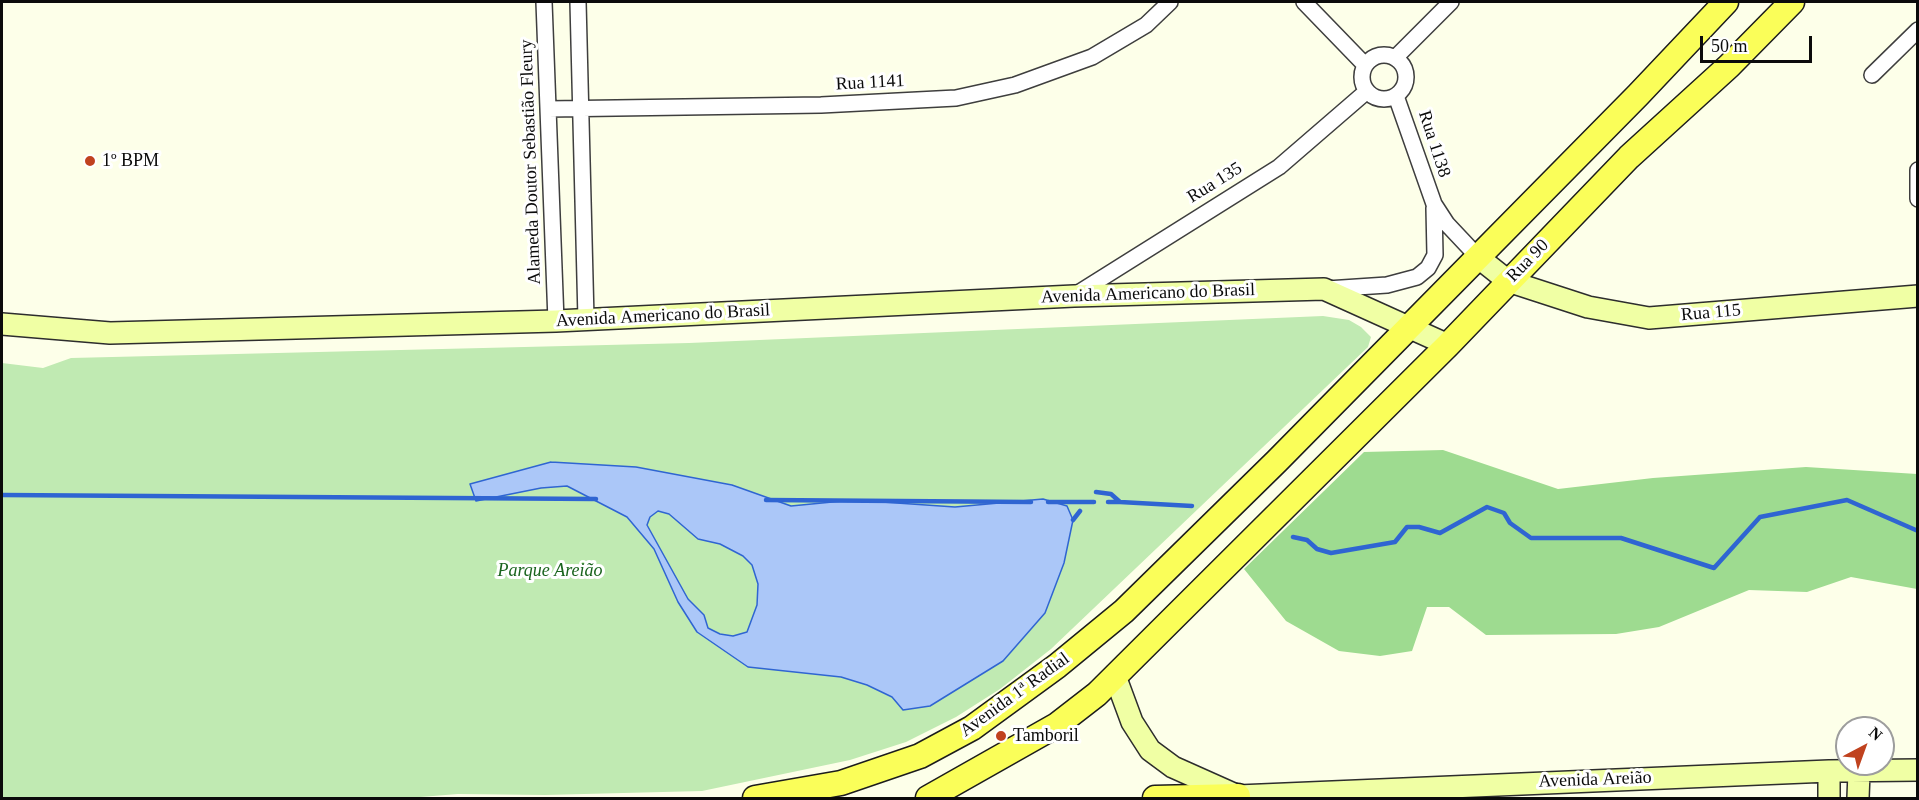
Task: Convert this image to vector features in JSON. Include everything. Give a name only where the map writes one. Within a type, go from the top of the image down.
[{"type":"main road","name":"Rua 90","points":[[1228,509],[1479,258],[1726,2]]},
{"type":"main road","name":"Rua 90","points":[[1115,676],[1448,345],[1629,157],[1729,66],[1792,2]]},
{"type":"main road","name":"Avenida 1ª Radial","points":[[755,798],[841,783],[920,756],[972,728],[1058,666],[1124,611],[1228,509]]},
{"type":"main road","points":[[927,798],[1057,725],[1115,676]]},
{"type":"main road","points":[[1155,798],[1238,796]]},
{"type":"street","name":"Alameda Doutor Sebastião Fleury","points":[[544,2],[556,321]]},
{"type":"street","points":[[578,2],[586,319]]},
{"type":"street","name":"Rua 1141","points":[[548,109],[821,105],[956,98],[1015,85],[1092,57],[1146,25],[1170,2]]},
{"type":"street","points":[[1304,2],[1365,65]]},
{"type":"street","points":[[1395,58],[1451,2]]},
{"type":"street","points":[[1872,75],[1917,30]]},
{"type":"street","points":[[1377,56],[1395,58],[1402,65],[1406,75],[1402,90],[1396,96],[1380,99],[1366,91],[1362,72],[1365,65],[1377,56]]},
{"type":"street","name":"Rua 135","points":[[1074,296],[1279,167],[1366,91]]},
{"type":"street","name":"Rua 1138","points":[[1396,96],[1434,204],[1447,224],[1479,258]]},
{"type":"street","points":[[1917,170],[1917,199]]},
{"type":"street","name":"Rua 1138","points":[[1434,204],[1435,255]]},
{"type":"street","name":"Avenida Americano do Brasil","points":[[2,324],[110,333],[556,321],[1074,296],[1324,289],[1404,283],[1417,277],[1428,268],[1435,255]]},
{"type":"street","points":[[1479,258],[1508,282]]},
{"type":"street","name":"Rua 115","points":[[1508,282],[1588,307],[1649,318],[1917,296]]},
{"type":"street","name":"Avenida Americano do Brasil","points":[[1324,289],[1448,345]]},
{"type":"street","points":[[1115,676],[1132,722],[1150,750],[1173,767],[1238,796]]},
{"type":"street","name":"Avenida Areião","points":[[1895,771],[1917,770]]},
{"type":"street","points":[[1829,771],[1829,798]]},
{"type":"street","name":"Avenida Areião","points":[[1238,796],[1369,794],[1835,771]]},
{"type":"street","points":[[1858,798],[1859,776]]},
{"type":"green space","name":"Parque Areião","points":[[1323,316],[1349,320],[1361,327],[1371,337],[1368,347],[1051,649],[1000,689],[956,717],[906,742],[850,760],[702,791],[545,795],[458,794],[408,798],[2,798],[2,363],[43,368],[71,358],[689,343]]},
{"type":"green space","points":[[1443,450],[1558,489],[1653,478],[1806,467],[1917,474],[1917,589],[1851,577],[1807,592],[1749,590],[1659,627],[1616,634],[1486,635],[1449,607],[1427,607],[1412,651],[1380,656],[1339,651],[1286,621],[1244,569],[1364,452]]},
{"type":"water","points":[[551,462],[636,467],[732,485],[791,506],[853,500],[955,507],[1043,499],[1067,506],[1073,520],[1064,563],[1045,613],[1003,661],[930,706],[903,710],[892,697],[867,685],[841,677],[748,667],[697,632],[678,602],[654,549],[627,517],[567,486],[541,488],[476,501],[470,484]],"holes":[[[658,511],[669,514],[698,539],[720,544],[743,556],[752,565],[758,584],[757,605],[747,632],[733,636],[720,634],[708,628],[704,615],[688,599],[647,525],[650,517]]]},
{"type":"waterway","points":[[1096,492],[1111,494],[1120,502],[1192,506]]},
{"type":"waterway","points":[[2,495],[596,499]]},
{"type":"waterway","points":[[766,500],[1031,502]]},
{"type":"waterway","points":[[1293,537],[1307,540],[1317,549],[1331,553],[1395,542],[1407,527],[1419,527],[1440,533],[1487,507],[1504,513],[1510,523],[1531,538],[1621,538],[1714,568],[1760,517],[1847,500],[1918,531]]},
{"type":"waterway","points":[[1048,502],[1094,502]]},
{"type":"waterway","points":[[1108,502],[1120,502]]},
{"type":"waterway","points":[[1073,520],[1080,511]]},
{"type":"place","name":"1º BPM","points":[[90,161]]},
{"type":"place","name":"Tamboril","points":[[1001,736]]}]
